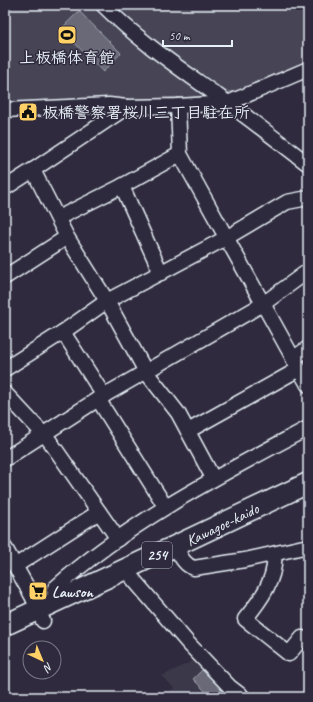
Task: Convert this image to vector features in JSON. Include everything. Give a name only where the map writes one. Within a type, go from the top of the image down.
[{"type":"highway","name":"Kawagoe-kaido","points":[[5,625],[41,615],[133,580],[178,552],[308,483]]},
{"type":"highway","name":"Kawagoe-kaido","points":[[5,639],[41,615],[57,602],[308,498]]},
{"type":"street","points":[[104,5],[129,30],[308,164]]},
{"type":"street","points":[[5,110],[109,105],[127,107],[228,103],[308,69]]},
{"type":"street","points":[[178,106],[180,154],[308,386]]},
{"type":"street","points":[[5,188],[127,107]]},
{"type":"street","points":[[58,218],[122,186],[180,154]]},
{"type":"street","points":[[33,170],[68,237],[107,301],[146,372],[178,413],[213,478]]},
{"type":"street","points":[[122,186],[161,273]]},
{"type":"street","points":[[5,369],[63,332],[107,301],[226,238],[286,202],[307,200]]},
{"type":"street","points":[[5,277],[68,237]]},
{"type":"street","points":[[5,459],[101,398],[263,304],[308,271]]},
{"type":"street","points":[[63,332],[165,506]]},
{"type":"street","points":[[188,431],[296,364],[308,348]]},
{"type":"street","points":[[5,392],[44,435],[118,539]]},
{"type":"street","points":[[57,602],[54,590],[55,588],[78,568],[165,506],[213,478],[308,428]]},
{"type":"street","points":[[15,566],[99,512]]},
{"type":"street","points":[[178,552],[188,566],[197,568],[274,554],[308,546]]},
{"type":"street","points":[[5,548],[41,615]]},
{"type":"street","points":[[274,554],[275,564],[271,577],[260,600],[245,619],[289,654],[302,638],[308,642]]},
{"type":"street","points":[[133,580],[230,687],[243,697]]},
{"type":"shaded area","points":[[5,5],[308,5],[308,61],[242,90],[200,97],[5,104]]},
{"type":"shaded area","points":[[194,660],[200,661],[235,697],[164,697],[174,688],[162,676]]},
{"type":"water","points":[[79,11],[121,53],[103,72],[61,29]]},
{"type":"water","points":[[202,670],[227,694],[224,697],[211,697],[193,679]]},
{"type":"place","name":"上板橋体育館","points":[[67,35]]},
{"type":"place","name":"板橋警察署桜川三丁目駐在所","points":[[28,112]]},
{"type":"place","name":"Lawson","points":[[38,591]]}]
